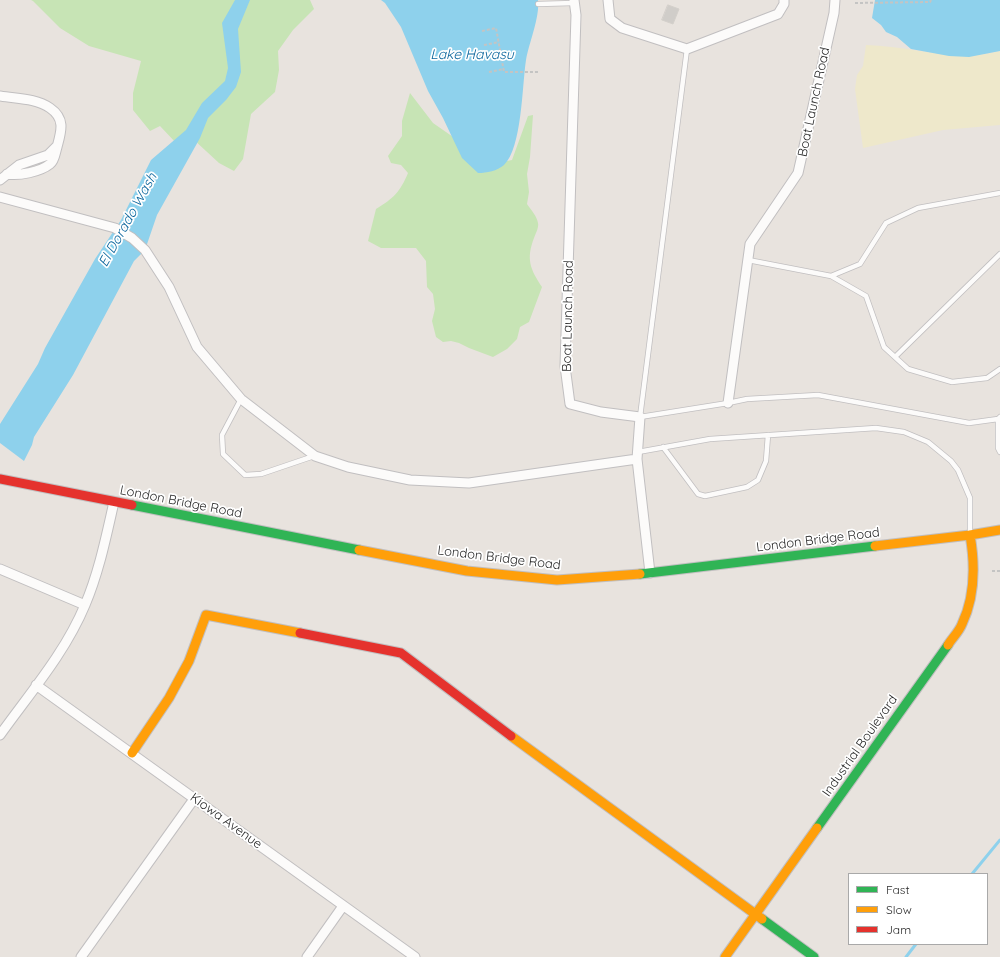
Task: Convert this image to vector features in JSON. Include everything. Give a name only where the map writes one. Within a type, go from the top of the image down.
[{"type":"street","points":[[608,0],[610,19],[622,28],[687,50],[778,14],[784,4],[784,0]]},
{"type":"street","name":"Boat Launch Road","points":[[728,403],[750,244],[798,173],[834,13],[835,0]]},
{"type":"street","name":"Boat Launch Road","points":[[574,1],[576,15],[565,366],[570,404],[601,412],[640,417]]},
{"type":"street","points":[[0,96],[33,101],[51,109],[56,114],[61,124],[62,131],[53,161],[49,165],[24,175],[3,177]]},
{"type":"street","points":[[0,197],[115,228],[132,238],[145,250],[169,287],[197,347],[241,399],[315,456],[348,467],[410,480],[469,483],[638,456]]},
{"type":"street","points":[[640,417],[638,456],[650,573]]},
{"type":"street","name":"London Bridge Road","points":[[0,479],[468,570],[557,580],[650,573],[970,535],[1000,530]]},
{"type":"street","points":[[0,735],[66,644],[85,605],[96,574],[114,502]]},
{"type":"street","name":"Industrial Boulevard","points":[[725,957],[962,625],[973,584],[974,554],[970,535]]},
{"type":"street","points":[[0,569],[85,605]]},
{"type":"street","points":[[132,753],[169,698],[189,661],[206,615],[401,653],[494,725],[814,957]]},
{"type":"street","name":"Kiowa Avenue","points":[[36,686],[132,753],[415,957]]},
{"type":"street","points":[[81,957],[194,799]]},
{"type":"street","points":[[307,957],[343,906]]},
{"type":"lane","points":[[538,4],[574,1]]},
{"type":"lane","points":[[687,50],[640,417],[748,399],[818,395],[969,422],[999,418],[998,448],[1000,452]]},
{"type":"lane","points":[[831,276],[860,264],[886,223],[918,208],[1000,193]]},
{"type":"lane","points":[[895,357],[1000,254]]},
{"type":"lane","points":[[748,260],[831,276],[866,296],[884,347],[908,369],[952,382],[987,378],[1000,369]]},
{"type":"lane","points":[[241,399],[222,435],[222,454],[245,475],[261,474],[315,456]]},
{"type":"lane","points":[[638,456],[663,447],[710,439],[876,428],[904,432],[918,437],[938,449],[958,470],[970,498],[970,535]]},
{"type":"lane","points":[[663,447],[698,494],[705,496],[747,487],[758,480],[764,469],[766,461],[768,435]]},
{"type":"path","points":[[855,3],[930,2],[931,0]]},
{"type":"path","points":[[482,31],[496,28],[504,72],[538,72]]},
{"type":"path","points":[[484,45],[499,42]]},
{"type":"path","points":[[486,58],[501,55]]},
{"type":"path","points":[[489,72],[504,69]]},
{"type":"path","points":[[992,571],[1000,571]]},
{"type":"green space","points":[[31,0],[310,0],[314,9],[293,30],[278,51],[279,70],[275,92],[251,114],[243,159],[234,171],[219,163],[193,139],[177,144],[160,126],[150,131],[133,110],[133,93],[141,61],[89,46],[60,28]]},
{"type":"green space","points":[[410,93],[433,123],[492,164],[512,160],[528,116],[533,115],[530,157],[527,174],[529,192],[527,204],[535,215],[538,228],[530,252],[530,264],[542,287],[529,322],[520,327],[517,339],[507,349],[493,357],[459,343],[451,341],[443,342],[436,337],[432,321],[435,309],[433,294],[427,287],[426,261],[416,248],[381,248],[368,241],[376,209],[396,194],[408,173],[401,165],[391,163],[388,156],[402,136],[402,121]]},
{"type":"sand","points":[[866,45],[950,55],[983,54],[1000,51],[1000,125],[943,130],[863,148],[855,89],[857,75],[863,66]]},
{"type":"water","name":"El Dorado Wash","points":[[235,0],[250,0],[238,29],[241,72],[236,87],[226,100],[208,118],[200,138],[157,215],[145,250],[134,261],[73,375],[34,437],[32,445],[24,461],[0,443],[0,424],[38,364],[45,348],[95,259],[121,220],[151,160],[186,130],[202,103],[225,81],[228,68],[222,23]]},
{"type":"water","name":"Lake Havasu","points":[[381,0],[538,0],[536,22],[526,60],[518,131],[510,157],[504,165],[492,171],[478,173],[462,158],[428,91],[401,27],[385,3]]},
{"type":"water","points":[[875,0],[1000,0],[1000,51],[969,57],[949,56],[911,49],[897,37],[886,32],[881,25],[872,18]]},
{"type":"building","points":[[668,5],[679,9],[673,24],[662,20]]},
{"type":"waterway","points":[[973,873],[1000,840]]},
{"type":"waterway","points":[[906,957],[915,945]]},
{"type":"traffic: fast","points":[[132,505],[359,550]]},
{"type":"traffic: fast","points":[[640,574],[875,546]]},
{"type":"traffic: fast","points":[[817,828],[948,645]]},
{"type":"traffic: fast","points":[[762,919],[814,957]]},
{"type":"traffic: slow","points":[[875,546],[1000,530]]},
{"type":"traffic: slow","points":[[948,645],[961,627],[972,592],[973,557],[970,535]]},
{"type":"traffic: slow","points":[[359,550],[467,571],[557,580],[640,574]]},
{"type":"traffic: slow","points":[[132,753],[169,698],[189,661],[206,615],[300,633]]},
{"type":"traffic: slow","points":[[511,736],[762,919]]},
{"type":"traffic: slow","points":[[725,957],[817,828]]},
{"type":"traffic: jam","points":[[0,479],[132,505]]},
{"type":"traffic: jam","points":[[300,633],[401,653],[511,736]]}]
